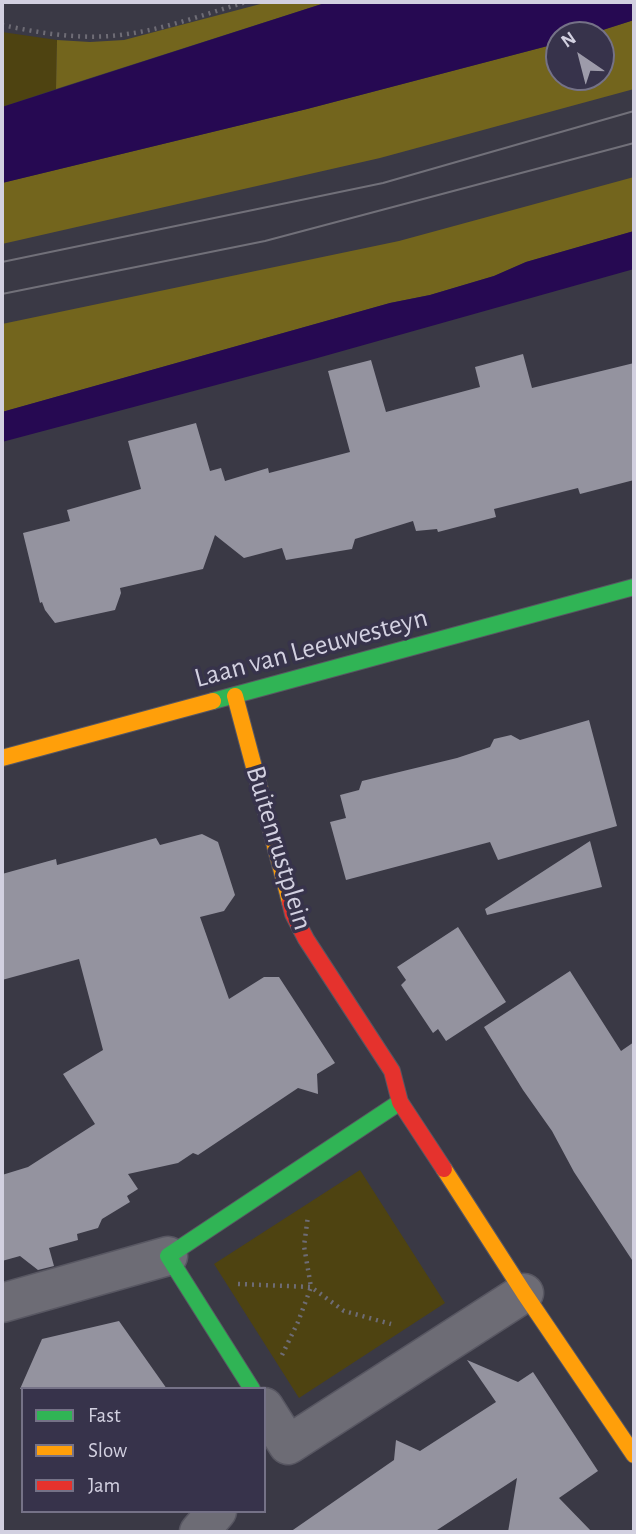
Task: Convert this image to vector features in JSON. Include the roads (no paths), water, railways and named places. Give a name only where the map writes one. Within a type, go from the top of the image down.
[{"type":"street","name":"Laan van Leeuwesteyn","points":[[2,758],[634,587]]},
{"type":"street","name":"Buitenrustplein","points":[[235,696],[293,914],[306,939],[392,1071],[400,1102],[524,1293],[634,1455]]},
{"type":"street","points":[[2,1303],[168,1256],[400,1102]]},
{"type":"street","points":[[168,1256],[251,1387]]},
{"type":"street","points":[[266,1424],[276,1453],[524,1293]]},
{"type":"street","points":[[199,1532],[215,1513]]},
{"type":"tram line","points":[[2,262],[383,183],[634,111]]},
{"type":"tram line","points":[[2,294],[265,241],[634,143]]}]
